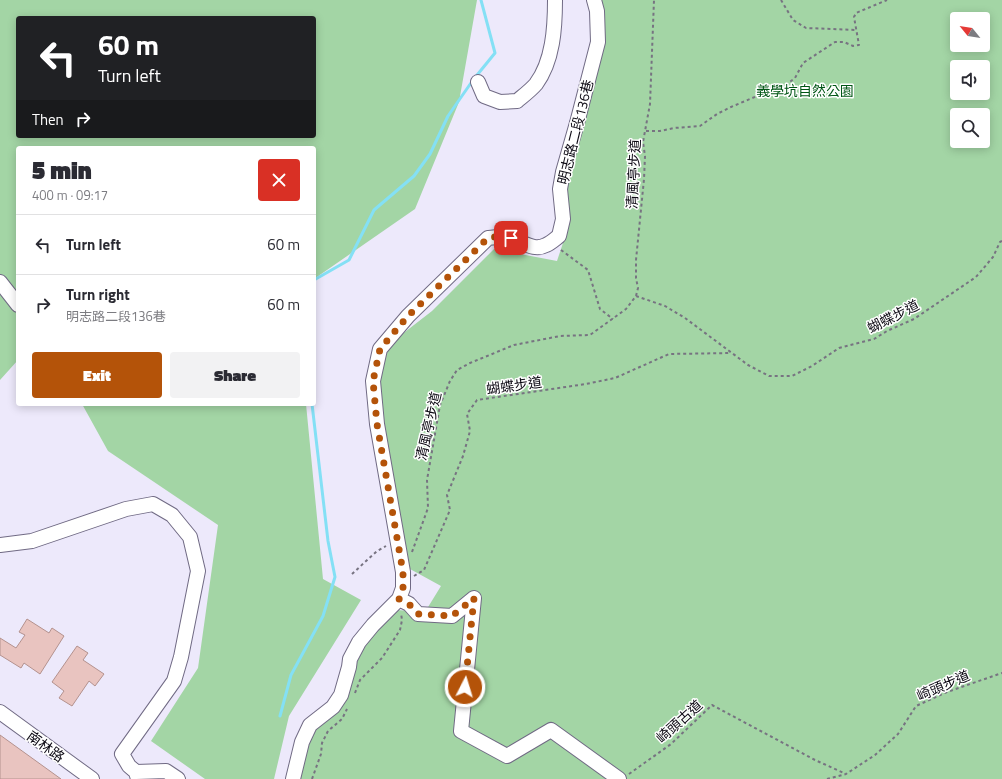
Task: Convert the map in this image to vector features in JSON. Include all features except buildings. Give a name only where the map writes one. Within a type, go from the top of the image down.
[{"type":"street","points":[[478,82],[484,96],[500,102],[518,101],[535,84],[546,66],[555,28],[556,0]]},
{"type":"street","name":"明志路二段136巷","points":[[550,242],[559,236],[563,219],[560,189],[563,172],[578,123],[598,42],[598,11],[594,0]]},
{"type":"street","points":[[293,779],[302,742],[310,725],[333,707],[341,695],[349,668],[350,659],[359,642],[373,625],[401,600],[403,572],[377,424],[373,381],[380,349],[408,316],[488,238],[500,236],[511,238],[527,246],[537,248],[550,242]]},
{"type":"street","points":[[0,282],[16,302]]},
{"type":"street","points":[[0,545],[32,541],[126,509],[153,504],[172,515],[190,537],[198,571],[181,656],[174,681],[122,754],[129,766],[137,775],[166,771],[178,779]]},
{"type":"street","points":[[401,600],[409,604],[418,614],[452,616],[474,598],[461,731],[507,756],[551,730],[624,777]]},
{"type":"street","name":"南林路","points":[[2,717],[92,779]]},
{"type":"path","name":"清風亭步道","points":[[411,553],[428,508],[426,480],[440,405],[450,382],[458,370],[470,363],[514,345],[560,336],[590,335],[626,309],[636,296],[638,288],[636,278],[636,260],[644,179],[645,156],[643,142],[650,104],[654,0]]},
{"type":"path","points":[[781,0],[793,20],[806,28],[857,30]]},
{"type":"path","points":[[646,131],[660,131],[674,128],[700,126],[717,114],[731,107],[770,91],[780,89],[794,78],[802,63],[835,42],[844,42],[853,46],[859,45],[854,17],[856,13],[887,0]]},
{"type":"path","name":"蝴蝶步道","points":[[636,296],[665,306],[686,318],[748,365],[769,376],[792,376],[812,366],[839,348],[874,339],[887,331],[914,319],[976,278],[993,257],[1000,242],[1002,241]]},
{"type":"path","points":[[550,242],[588,270],[600,309],[613,318]]},
{"type":"path","name":"蝴蝶步道","points":[[403,583],[424,570],[450,510],[447,495],[463,456],[470,432],[467,414],[477,400],[586,384],[615,378],[668,354],[731,353]]},
{"type":"path","points":[[352,574],[377,551],[397,539]]},
{"type":"path","points":[[355,693],[360,680],[382,658],[400,630],[402,620],[400,606],[401,600]]},
{"type":"path","name":"崎頭步道","points":[[846,774],[875,755],[898,734],[916,706],[947,692],[1002,673]]},
{"type":"path","name":"崎頭古道","points":[[624,777],[671,744],[712,705],[815,760],[846,774]]},
{"type":"path","points":[[312,779],[322,754],[322,742],[328,731],[342,718],[349,706]]},
{"type":"path","points":[[827,779],[846,774]]},
{"type":"green space","points":[[0,0],[477,0],[459,102],[415,209],[316,278],[316,146],[16,146],[16,362],[0,380]]},
{"type":"green space","name":"義學坑自然公園","points":[[599,0],[1002,0],[1002,779],[300,779],[312,727],[339,697],[371,635],[397,610],[425,612],[441,586],[410,569],[376,377],[392,342],[432,311],[494,249],[557,261],[563,243],[559,199],[602,45]]},
{"type":"green space","points":[[83,406],[306,406],[323,579],[361,600],[289,716],[274,779],[205,779],[151,741],[198,668],[218,525],[108,451]]},
{"type":"waterway","points":[[316,279],[349,260],[374,210],[414,176],[430,154],[448,116],[473,80],[495,53],[481,0]]},
{"type":"waterway","points":[[280,716],[291,675],[323,616],[335,577],[328,541],[312,406]]},
{"type":"route","points":[[465,687],[474,598],[452,616],[418,614],[409,604],[399,599],[403,588],[403,572],[377,424],[373,381],[380,349],[408,316],[488,238],[500,236],[511,238]]}]
